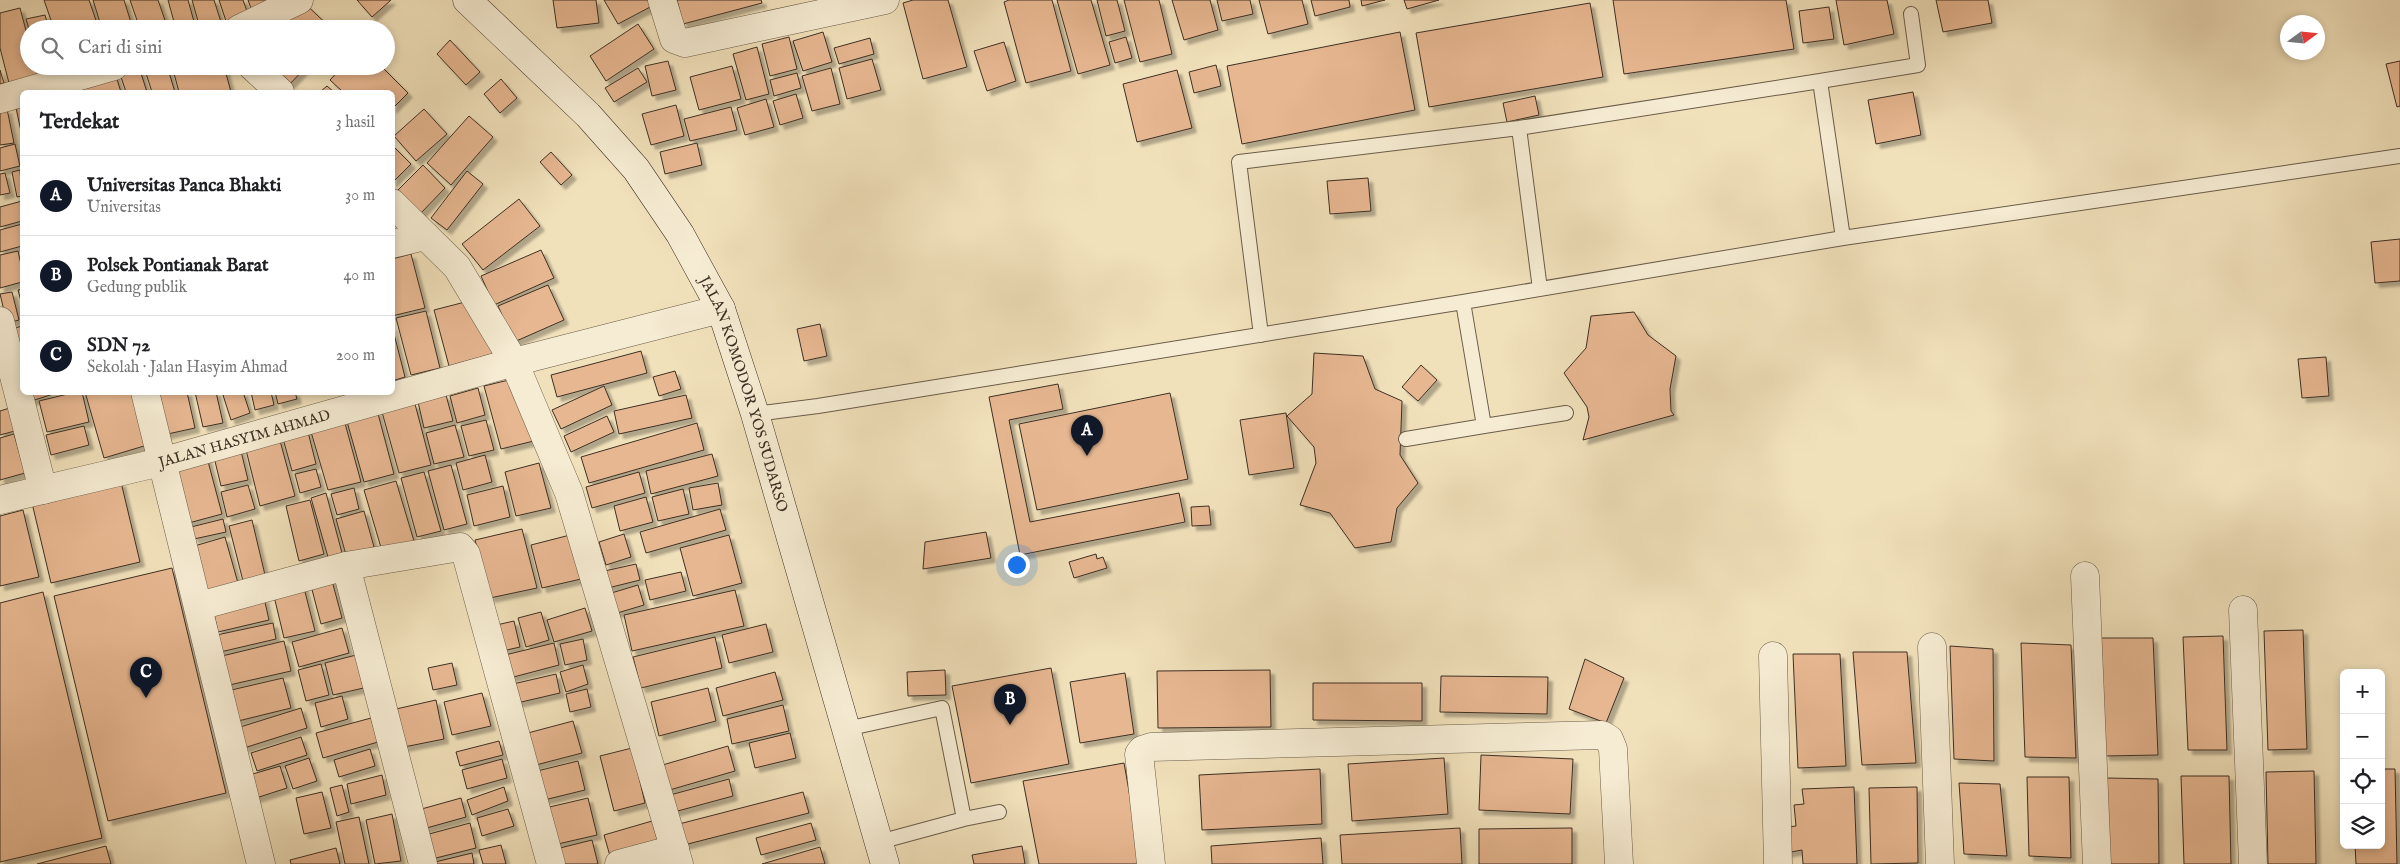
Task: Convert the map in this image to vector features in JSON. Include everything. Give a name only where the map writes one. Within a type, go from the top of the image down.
[{"type":"street","points":[[257,20],[298,0]]},
{"type":"street","name":"JALAN KOMODOR YOS SUDARSO","points":[[467,0],[588,115],[636,170],[680,234],[721,309],[755,414],[882,853]]},
{"type":"street","points":[[662,0],[674,39],[685,43],[885,0]]},
{"type":"street","points":[[48,90],[70,86],[94,75]]},
{"type":"street","points":[[262,75],[278,90]]},
{"type":"street","points":[[0,99],[20,95]]},
{"type":"street","points":[[395,206],[456,267],[514,362],[569,493],[677,856],[619,864]]},
{"type":"street","points":[[395,243],[425,236]]},
{"type":"street","name":"JALAN HASYIM AHMAD","points":[[0,500],[161,462],[514,362],[721,309]]},
{"type":"street","points":[[0,321],[43,490]]},
{"type":"street","points":[[146,395],[261,864]]},
{"type":"street","points":[[199,606],[346,566],[460,547],[466,554],[551,864]]},
{"type":"street","points":[[346,566],[423,864]]},
{"type":"street","points":[[2085,576],[2097,864]]},
{"type":"street","points":[[2243,610],[2253,864]]},
{"type":"street","points":[[1932,647],[1940,864]]},
{"type":"street","points":[[1773,656],[1778,864]]},
{"type":"street","points":[[1151,864],[1139,754],[1142,750],[1151,747],[1602,735],[1609,739],[1613,749],[1619,864]]},
{"type":"lane","points":[[1261,335],[1239,162],[1520,128],[1918,65],[1911,14]]},
{"type":"lane","points":[[1820,82],[1843,238]]},
{"type":"lane","points":[[1520,128],[1540,289]]},
{"type":"lane","points":[[755,414],[828,405],[1261,335],[1843,238],[2400,156]]},
{"type":"lane","points":[[1463,302],[1484,426]]},
{"type":"lane","points":[[1406,439],[1566,413]]},
{"type":"lane","points":[[846,729],[942,708],[964,819]]},
{"type":"lane","points":[[882,853],[964,819],[999,812]]},
{"type":"building","points":[[44,0],[89,0],[96,20],[51,20]]},
{"type":"building","points":[[93,0],[124,0],[130,20],[99,20]]},
{"type":"building","points":[[130,0],[158,0],[165,20],[137,20]]},
{"type":"building","points":[[168,0],[188,0],[194,20],[174,20]]},
{"type":"building","points":[[192,0],[214,0],[220,20],[198,20]]},
{"type":"building","points":[[219,0],[243,0],[248,14],[226,20]]},
{"type":"building","points":[[248,0],[282,0],[252,11]]},
{"type":"building","points":[[301,0],[322,20],[282,20]]},
{"type":"building","points":[[357,0],[391,0],[372,17]]},
{"type":"building","points":[[553,0],[596,0],[599,23],[557,28]]},
{"type":"building","points":[[604,0],[649,0],[652,6],[618,24]]},
{"type":"building","points":[[677,0],[761,0],[762,3],[683,24]]},
{"type":"building","points":[[913,0],[948,0],[967,67],[923,79],[903,3]]},
{"type":"building","points":[[1009,0],[1052,0],[1071,71],[1026,83],[1004,2]]},
{"type":"building","points":[[1057,0],[1091,0],[1110,65],[1078,74]]},
{"type":"building","points":[[1097,0],[1117,0],[1125,31],[1106,36]]},
{"type":"building","points":[[1124,0],[1159,0],[1172,54],[1140,62]]},
{"type":"building","points":[[1172,0],[1210,0],[1218,30],[1184,40]]},
{"type":"building","points":[[1217,0],[1250,0],[1253,14],[1222,21]]},
{"type":"building","points":[[1259,0],[1302,0],[1308,24],[1268,34]]},
{"type":"building","points":[[1311,0],[1349,0],[1350,7],[1315,16]]},
{"type":"building","points":[[1361,0],[1385,0],[1362,6]]},
{"type":"building","points":[[1404,0],[1439,0],[1407,9]]},
{"type":"building","points":[[1613,0],[1786,0],[1794,49],[1624,74]]},
{"type":"building","points":[[1836,0],[1887,0],[1894,34],[1844,45]]},
{"type":"building","points":[[1936,0],[1988,0],[1992,23],[1943,32]]},
{"type":"building","points":[[1590,3],[1603,77],[1429,107],[1416,33]]},
{"type":"building","points":[[1829,7],[1834,39],[1803,43],[1799,11]]},
{"type":"building","points":[[20,8],[23,20],[20,20],[20,75],[37,75],[38,79],[10,87],[0,48],[0,13]]},
{"type":"building","points":[[45,15],[46,20],[26,20]]},
{"type":"building","points":[[638,24],[654,49],[606,81],[590,56]]},
{"type":"building","points":[[823,32],[832,62],[803,71],[793,41]]},
{"type":"building","points":[[1400,32],[1415,110],[1242,144],[1227,66]]},
{"type":"building","points":[[789,37],[797,69],[770,76],[762,44]]},
{"type":"building","points":[[1126,37],[1132,58],[1115,63],[1109,42]]},
{"type":"building","points":[[870,38],[874,54],[839,64],[834,48]]},
{"type":"building","points":[[450,40],[480,72],[466,85],[437,54]]},
{"type":"building","points":[[1004,42],[1016,81],[987,91],[974,51]]},
{"type":"building","points":[[757,47],[769,94],[746,100],[733,54]]},
{"type":"building","points":[[872,59],[881,90],[847,99],[839,68]]},
{"type":"building","points":[[668,61],[676,90],[652,96],[645,66]]},
{"type":"building","points":[[2400,61],[2400,106],[2397,107],[2386,64]]},
{"type":"building","points":[[1216,65],[1221,86],[1194,93],[1189,72]]},
{"type":"building","points":[[732,66],[741,99],[699,110],[690,77]]},
{"type":"building","points":[[638,68],[647,82],[614,102],[605,88]]},
{"type":"building","points":[[831,68],[840,104],[812,111],[802,76]]},
{"type":"building","points":[[0,70],[4,83],[0,84]]},
{"type":"building","points":[[1177,70],[1192,128],[1137,142],[1123,84]]},
{"type":"building","points":[[797,73],[801,88],[774,96],[770,80]]},
{"type":"building","points":[[108,75],[116,75],[120,90],[82,90],[80,83]]},
{"type":"building","points":[[120,75],[142,75],[146,90],[125,90]]},
{"type":"building","points":[[147,75],[170,75],[174,90],[151,90]]},
{"type":"building","points":[[174,75],[226,75],[230,90],[178,90]]},
{"type":"building","points":[[274,75],[298,75],[287,87]]},
{"type":"building","points":[[335,75],[390,75],[408,93],[395,106],[395,90],[341,90],[330,80]]},
{"type":"building","points":[[501,79],[517,98],[500,113],[484,94]]},
{"type":"building","points":[[327,86],[332,90],[322,90]]},
{"type":"building","points":[[1913,92],[1921,135],[1876,144],[1868,100]]},
{"type":"building","points":[[796,94],[803,118],[780,125],[773,101]]},
{"type":"building","points":[[1535,96],[1539,115],[1507,122],[1503,103]]},
{"type":"building","points":[[766,99],[774,127],[745,135],[737,108]]},
{"type":"building","points":[[20,102],[20,127],[15,103]]},
{"type":"building","points":[[676,105],[684,136],[651,145],[642,114]]},
{"type":"building","points":[[731,107],[737,130],[690,141],[684,119]]},
{"type":"building","points":[[7,109],[14,143],[0,145],[0,110]]},
{"type":"building","points":[[424,109],[447,134],[416,161],[395,135]]},
{"type":"building","points":[[469,116],[493,137],[451,185],[427,163]]},
{"type":"building","points":[[697,143],[702,165],[665,174],[660,152]]},
{"type":"building","points":[[15,144],[20,166],[0,171],[0,148]]},
{"type":"building","points":[[395,148],[411,164],[395,180]]},
{"type":"building","points":[[551,152],[572,175],[561,185],[540,162]]},
{"type":"building","points":[[423,165],[445,188],[420,214],[397,191]]},
{"type":"building","points":[[20,170],[20,196],[17,197],[12,172]]},
{"type":"building","points":[[467,171],[483,184],[447,230],[431,218]]},
{"type":"building","points":[[5,173],[10,193],[0,195],[0,174]]},
{"type":"building","points":[[1368,178],[1371,211],[1330,214],[1327,181]]},
{"type":"building","points":[[519,199],[540,226],[483,270],[462,244]]},
{"type":"building","points":[[20,202],[20,222],[0,227],[0,207]]},
{"type":"building","points":[[20,225],[20,247],[0,252],[0,230]]},
{"type":"building","points":[[2400,239],[2400,281],[2375,283],[2371,242]]},
{"type":"building","points":[[541,250],[554,278],[494,305],[481,276]]},
{"type":"building","points":[[18,251],[20,283],[0,288],[0,255]]},
{"type":"building","points":[[411,254],[425,308],[395,315],[395,258]]},
{"type":"building","points":[[548,285],[564,320],[514,342],[498,306]]},
{"type":"building","points":[[12,292],[19,320],[7,323],[0,294]]},
{"type":"building","points":[[469,301],[499,352],[449,366],[434,310]]},
{"type":"building","points":[[426,311],[440,368],[411,375],[396,318]]},
{"type":"building","points":[[1634,312],[1648,335],[1676,356],[1670,389],[1671,411],[1674,415],[1583,440],[1589,417],[1587,407],[1564,373],[1586,348],[1591,316]]},
{"type":"building","points":[[820,324],[827,356],[804,361],[797,329]]},
{"type":"building","points":[[20,327],[20,348],[15,328]]},
{"type":"building","points":[[395,338],[405,377],[395,380]]},
{"type":"building","points":[[641,351],[647,373],[557,397],[551,375]]},
{"type":"building","points":[[1314,353],[1363,356],[1375,389],[1402,401],[1400,455],[1418,483],[1397,508],[1391,542],[1355,548],[1330,513],[1300,505],[1316,463],[1314,447],[1287,416],[1312,394]]},
{"type":"building","points":[[2326,357],[2329,396],[2302,398],[2298,359]]},
{"type":"building","points":[[1421,365],[1437,380],[1418,401],[1402,387]]},
{"type":"building","points":[[675,371],[681,389],[659,396],[653,377]]},
{"type":"building","points":[[513,379],[542,439],[501,449],[484,386]]},
{"type":"building","points":[[1058,384],[1063,409],[1009,420],[1030,522],[1179,493],[1185,522],[1020,555],[989,397]]},
{"type":"building","points":[[604,386],[612,405],[561,429],[552,410]]},
{"type":"building","points":[[478,388],[485,415],[457,423],[450,396]]},
{"type":"building","points":[[1170,393],[1188,479],[1037,510],[1019,424]]},
{"type":"building","points":[[26,395],[50,395],[28,402]]},
{"type":"building","points":[[64,395],[83,395],[89,422],[47,432],[39,401]]},
{"type":"building","points":[[86,395],[141,395],[154,443],[104,458]]},
{"type":"building","points":[[154,395],[188,395],[195,428],[163,435]]},
{"type":"building","points":[[196,395],[217,395],[223,423],[203,427]]},
{"type":"building","points":[[223,395],[244,395],[250,413],[231,420]]},
{"type":"building","points":[[252,395],[272,395],[274,405],[255,410]]},
{"type":"building","points":[[276,395],[296,395],[297,399],[278,404]]},
{"type":"building","points":[[446,395],[453,421],[424,428],[418,402]]},
{"type":"building","points":[[686,395],[692,418],[619,434],[614,411]]},
{"type":"building","points":[[415,404],[431,465],[399,473],[382,412]]},
{"type":"building","points":[[16,406],[22,429],[0,435],[0,411]]},
{"type":"building","points":[[377,410],[394,474],[364,482],[346,418]]},
{"type":"building","points":[[1286,413],[1294,468],[1249,475],[1240,420]]},
{"type":"building","points":[[343,416],[361,482],[328,490],[309,425]]},
{"type":"building","points":[[607,416],[614,432],[571,452],[564,436]]},
{"type":"building","points":[[486,420],[494,450],[469,456],[461,426]]},
{"type":"building","points":[[697,423],[704,450],[589,483],[581,457]]},
{"type":"building","points":[[455,425],[464,457],[434,464],[426,433]]},
{"type":"building","points":[[84,426],[89,445],[51,455],[46,435]]},
{"type":"building","points":[[307,428],[316,464],[292,471],[282,435]]},
{"type":"building","points":[[14,434],[25,473],[0,480],[0,438]]},
{"type":"building","points":[[279,437],[295,496],[260,506],[245,446]]},
{"type":"building","points":[[240,447],[248,480],[221,486],[213,453]]},
{"type":"building","points":[[205,450],[222,514],[185,524],[169,460]]},
{"type":"building","points":[[712,454],[718,476],[651,494],[646,471]]},
{"type":"building","points":[[485,455],[492,482],[463,490],[456,463]]},
{"type":"building","points":[[539,463],[551,508],[516,516],[505,472]]},
{"type":"building","points":[[451,465],[467,524],[444,530],[428,471]]},
{"type":"building","points":[[316,469],[321,487],[300,493],[295,474]]},
{"type":"building","points":[[424,472],[441,531],[417,537],[401,478]]},
{"type":"building","points":[[639,472],[645,493],[592,508],[586,487]]},
{"type":"building","points":[[396,481],[414,541],[382,551],[364,490]]},
{"type":"building","points":[[121,482],[140,562],[51,583],[32,503]]},
{"type":"building","points":[[718,483],[722,505],[693,510],[689,488]]},
{"type":"building","points":[[248,485],[255,509],[227,517],[221,492]]},
{"type":"building","points":[[503,486],[510,517],[474,526],[467,495]]},
{"type":"building","points":[[354,488],[359,509],[337,515],[331,494]]},
{"type":"building","points":[[683,489],[689,514],[658,521],[652,497]]},
{"type":"building","points":[[326,493],[342,553],[328,557],[311,498]]},
{"type":"building","points":[[646,497],[653,522],[620,531],[614,506]]},
{"type":"building","points":[[310,500],[324,554],[299,561],[286,506]]},
{"type":"building","points":[[1209,506],[1211,525],[1192,526],[1191,507]]},
{"type":"building","points":[[720,509],[726,530],[646,553],[640,532]]},
{"type":"building","points":[[23,510],[39,577],[0,586],[0,516]]},
{"type":"building","points":[[364,511],[374,547],[346,555],[336,519]]},
{"type":"building","points":[[223,519],[226,532],[194,539],[191,527]]},
{"type":"building","points":[[252,520],[265,575],[243,581],[229,526]]},
{"type":"building","points":[[522,529],[537,588],[490,598],[475,540]]},
{"type":"building","points":[[986,532],[991,558],[923,569],[925,542]]},
{"type":"building","points":[[624,534],[631,557],[606,565],[599,542]]},
{"type":"building","points":[[570,535],[581,579],[542,588],[531,545]]},
{"type":"building","points":[[729,535],[742,583],[693,596],[680,548]]},
{"type":"building","points":[[225,537],[238,583],[203,593],[191,547]]},
{"type":"building","points":[[1096,554],[1097,559],[1103,557],[1107,568],[1074,578],[1069,562]]},
{"type":"building","points":[[636,564],[640,580],[604,589],[600,572]]},
{"type":"building","points":[[172,568],[226,793],[108,821],[54,596]]},
{"type":"building","points":[[681,572],[686,591],[650,600],[645,580]]},
{"type":"building","points":[[331,577],[342,618],[321,624],[310,582]]},
{"type":"building","points":[[303,584],[315,631],[284,638],[273,592]]},
{"type":"building","points":[[638,585],[644,605],[614,614],[608,594]]},
{"type":"building","points":[[735,590],[744,626],[632,651],[624,615]]},
{"type":"building","points":[[43,592],[102,838],[0,862],[0,603]]},
{"type":"building","points":[[264,598],[269,620],[218,632],[213,610]]},
{"type":"building","points":[[585,608],[592,631],[554,642],[547,620]]},
{"type":"building","points":[[541,612],[549,640],[526,647],[518,618]]},
{"type":"building","points":[[514,621],[520,647],[498,652],[492,626]]},
{"type":"building","points":[[273,623],[276,639],[216,653],[212,636]]},
{"type":"building","points":[[766,624],[773,652],[729,663],[722,635]]},
{"type":"building","points":[[342,628],[349,653],[299,667],[292,642]]},
{"type":"building","points":[[2303,630],[2307,749],[2268,750],[2264,631]]},
{"type":"building","points":[[2223,636],[2227,750],[2188,750],[2183,637]]},
{"type":"building","points":[[715,637],[722,668],[641,688],[633,657]]},
{"type":"building","points":[[2101,638],[2153,638],[2158,755],[2105,756]]},
{"type":"building","points":[[583,639],[587,660],[565,665],[560,644]]},
{"type":"building","points":[[284,641],[291,671],[225,686],[218,657]]},
{"type":"building","points":[[554,643],[559,665],[506,679],[501,656]]},
{"type":"building","points":[[2021,643],[2071,645],[2076,758],[2025,757]]},
{"type":"building","points":[[1950,646],[1993,649],[1994,761],[1954,759]]},
{"type":"building","points":[[1853,652],[1907,652],[1916,763],[1862,765]]},
{"type":"building","points":[[360,654],[368,687],[333,695],[325,663]]},
{"type":"building","points":[[1793,654],[1840,654],[1846,766],[1798,768]]},
{"type":"building","points":[[1585,659],[1624,678],[1606,723],[1569,709]]},
{"type":"building","points":[[452,663],[457,685],[433,690],[428,668]]},
{"type":"building","points":[[321,664],[329,695],[306,701],[298,670]]},
{"type":"building","points":[[583,665],[588,684],[566,692],[560,672]]},
{"type":"building","points":[[1051,668],[1069,764],[971,783],[952,686]]},
{"type":"building","points":[[945,670],[946,695],[908,696],[907,672]]},
{"type":"building","points":[[1270,670],[1271,727],[1158,728],[1157,671]]},
{"type":"building","points":[[775,672],[783,700],[723,716],[716,688]]},
{"type":"building","points":[[1125,673],[1134,734],[1080,743],[1070,682]]},
{"type":"building","points":[[556,674],[560,693],[517,703],[513,684]]},
{"type":"building","points":[[1441,676],[1548,677],[1547,714],[1440,712]]},
{"type":"building","points":[[283,678],[291,708],[234,722],[227,691]]},
{"type":"building","points":[[1313,683],[1422,683],[1422,721],[1313,720]]},
{"type":"building","points":[[708,688],[716,721],[659,736],[651,702]]},
{"type":"building","points":[[587,689],[591,707],[570,712],[566,694]]},
{"type":"building","points":[[482,693],[491,726],[452,735],[444,702]]},
{"type":"building","points":[[342,696],[348,719],[321,727],[315,703]]},
{"type":"building","points":[[436,700],[444,739],[404,747],[396,709]]},
{"type":"building","points":[[783,705],[789,731],[732,744],[727,719]]},
{"type":"building","points":[[301,708],[307,728],[244,748],[237,728]]},
{"type":"building","points":[[371,718],[378,742],[323,758],[316,733]]},
{"type":"building","points":[[573,721],[582,753],[532,766],[524,734]]},
{"type":"building","points":[[790,733],[796,758],[755,768],[749,743]]},
{"type":"building","points":[[301,737],[307,755],[257,771],[251,753]]},
{"type":"building","points":[[499,741],[503,755],[460,766],[456,752]]},
{"type":"building","points":[[728,746],[735,771],[666,791],[659,766]]},
{"type":"building","points":[[632,748],[645,803],[614,811],[600,756]]},
{"type":"building","points":[[370,749],[375,766],[339,777],[334,760]]},
{"type":"building","points":[[1481,755],[1573,759],[1570,814],[1479,810]]},
{"type":"building","points":[[309,758],[317,781],[293,789],[285,766]]},
{"type":"building","points":[[1444,758],[1448,814],[1352,821],[1348,764]]},
{"type":"building","points":[[502,759],[507,778],[467,789],[462,770]]},
{"type":"building","points":[[578,761],[585,790],[540,801],[533,772]]},
{"type":"building","points":[[1124,763],[1142,864],[1039,864],[1023,781]]},
{"type":"building","points":[[280,766],[287,788],[253,799],[246,776]]},
{"type":"building","points":[[1320,769],[1322,824],[1202,830],[1199,775]]},
{"type":"building","points":[[2385,769],[2395,769],[2397,864],[2356,864],[2355,849],[2385,849]]},
{"type":"building","points":[[2314,771],[2316,864],[2268,864],[2266,772]]},
{"type":"building","points":[[382,775],[386,795],[351,804],[347,784]]},
{"type":"building","points":[[2181,776],[2229,776],[2231,864],[2184,864]]},
{"type":"building","points":[[2027,777],[2069,777],[2071,858],[2029,856]]},
{"type":"building","points":[[2107,778],[2158,779],[2159,864],[2108,864]]},
{"type":"building","points":[[729,779],[733,796],[674,812],[670,795]]},
{"type":"building","points":[[1959,783],[2000,784],[2007,856],[1964,854]]},
{"type":"building","points":[[342,785],[349,812],[337,816],[330,788]]},
{"type":"building","points":[[504,787],[508,801],[472,815],[467,800]]},
{"type":"building","points":[[1854,787],[1857,864],[1803,864],[1802,850],[1780,854],[1779,828],[1796,826],[1794,805],[1804,804],[1802,789]]},
{"type":"building","points":[[1917,787],[1918,863],[1871,864],[1869,788]]},
{"type":"building","points":[[322,792],[331,828],[304,834],[296,798]]},
{"type":"building","points":[[803,792],[809,813],[684,845],[679,824]]},
{"type":"building","points":[[461,798],[466,817],[423,829],[418,810]]},
{"type":"building","points":[[588,798],[597,835],[549,846],[541,809]]},
{"type":"building","points":[[508,809],[514,826],[482,836],[477,818]]},
{"type":"building","points":[[392,814],[401,861],[375,864],[366,820]]},
{"type":"building","points":[[359,817],[369,864],[345,864],[336,822]]},
{"type":"building","points":[[652,821],[658,842],[610,856],[604,835]]},
{"type":"building","points":[[470,823],[476,848],[424,861],[418,837]]},
{"type":"building","points":[[811,823],[816,840],[761,855],[756,838]]},
{"type":"building","points":[[1460,828],[1462,864],[1342,864],[1340,835]]},
{"type":"building","points":[[1572,828],[1572,864],[1479,864],[1479,829]]},
{"type":"building","points":[[1321,838],[1323,864],[1212,864],[1211,846]]},
{"type":"building","points":[[592,840],[598,864],[563,864],[560,848]]},
{"type":"building","points":[[501,845],[506,864],[483,864],[479,850]]},
{"type":"building","points":[[106,846],[111,864],[37,864]]},
{"type":"building","points":[[1022,846],[1025,864],[974,864],[972,855]]},
{"type":"building","points":[[820,847],[825,864],[762,864]]},
{"type":"building","points":[[336,848],[340,864],[291,864],[290,860]]},
{"type":"building","points":[[472,853],[474,864],[427,864]]},
{"type":"place","name":"Universitas Panca Bhakti","points":[[1087,456]]},
{"type":"place","name":"SDN 72","points":[[146,698]]},
{"type":"place","name":"Polsek Pontianak Barat","points":[[1010,725]]}]
